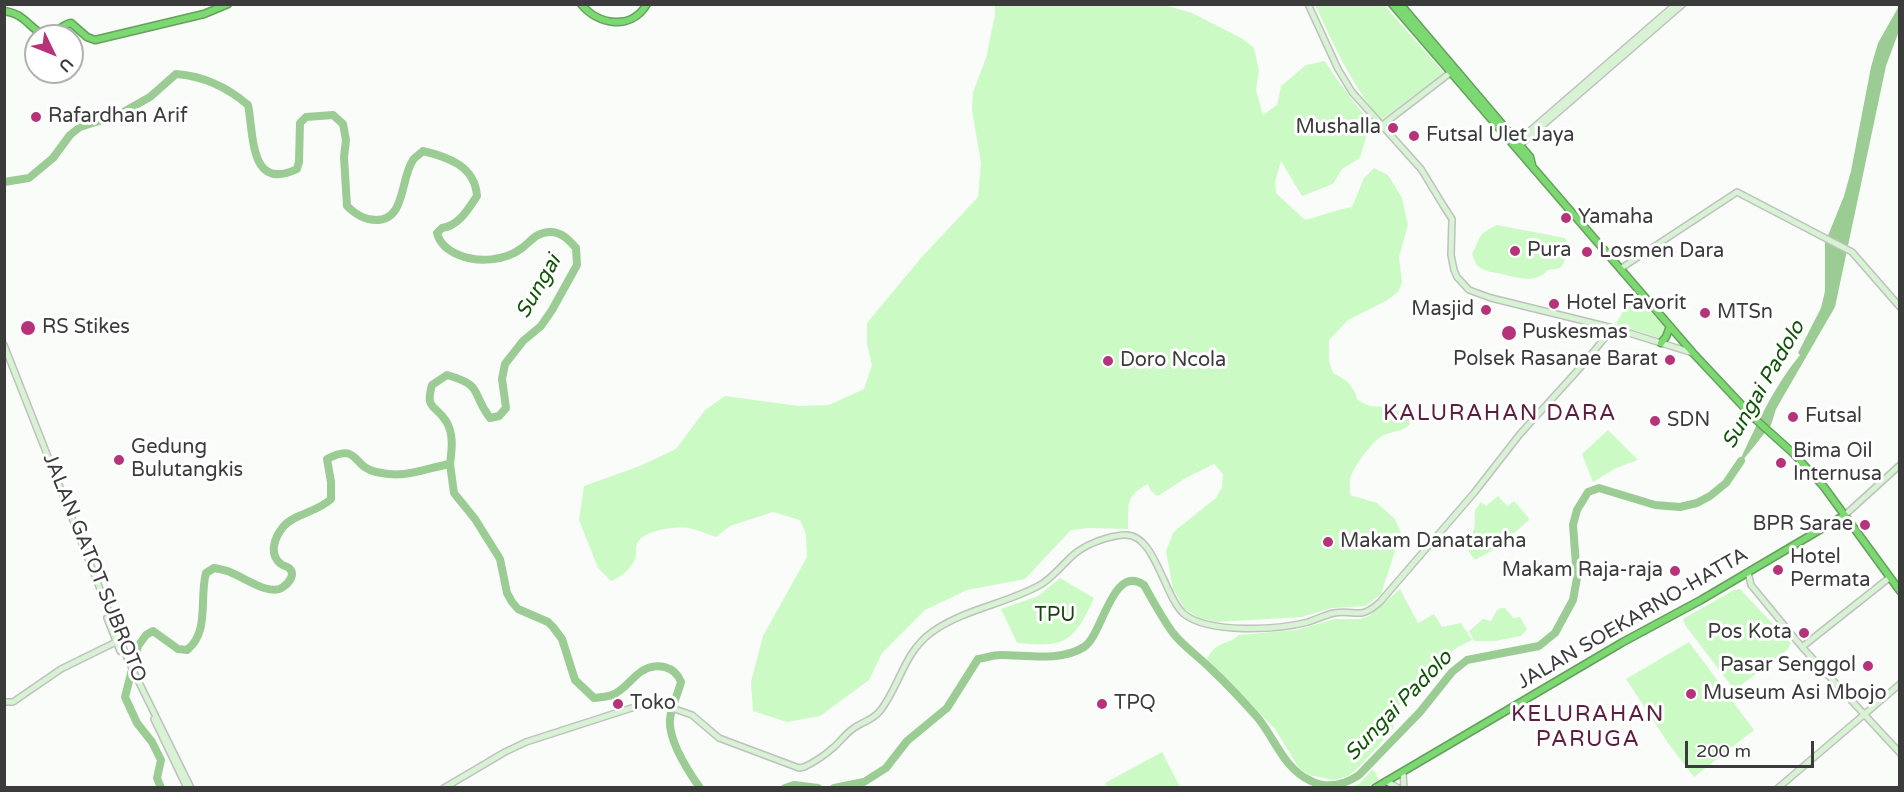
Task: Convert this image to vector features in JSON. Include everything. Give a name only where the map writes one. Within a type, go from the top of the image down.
[{"type":"highway","points":[[4,11],[22,18],[43,34],[51,34],[71,22],[87,37],[95,40],[204,14],[228,4]]},
{"type":"highway","points":[[581,4],[596,18],[621,23],[637,16],[647,4]]},
{"type":"highway","points":[[1392,4],[1693,353],[1754,418],[1804,464],[1845,514],[1899,591]]},
{"type":"highway","points":[[1400,4],[1519,143],[1530,157],[1533,166]]},
{"type":"highway","points":[[1661,343],[1670,327]]},
{"type":"highway","name":"JALAN SOEKARNO-HATTA","points":[[1375,788],[1845,514]]},
{"type":"street","points":[[1308,4],[1338,69],[1352,92],[1421,169],[1452,219],[1451,255],[1454,270],[1469,290],[1491,298],[1613,328],[1693,353]]},
{"type":"street","points":[[1519,143],[1676,4]]},
{"type":"street","points":[[1579,90],[1683,4]]},
{"type":"street","points":[[1381,126],[1450,73]]},
{"type":"street","points":[[1620,269],[1737,192],[1852,252],[1899,307]]},
{"type":"street","points":[[444,788],[526,742],[644,704],[666,706],[685,713],[702,723],[719,738],[799,768],[804,767],[834,747],[854,728],[880,712],[912,652],[932,632],[990,604],[1039,585],[1085,547],[1122,535],[1131,535],[1144,544],[1182,612],[1205,625],[1231,628],[1279,626],[1308,622],[1335,613],[1367,612],[1380,602],[1474,493],[1520,434],[1613,328]]},
{"type":"street","name":"JALAN GATOT SUBROTO","points":[[4,345],[118,642]]},
{"type":"street","name":"JALAN GATOT SUBROTO","points":[[4,354],[118,642],[189,788]]},
{"type":"street","points":[[1845,514],[1899,465]]},
{"type":"street","points":[[1748,572],[1751,585]]},
{"type":"street","points":[[1738,578],[1751,585],[1802,647],[1899,753]]},
{"type":"street","points":[[1802,647],[1889,578]]},
{"type":"street","points":[[4,702],[13,702],[61,669],[118,642]]},
{"type":"street","points":[[1778,788],[1899,684]]},
{"type":"street","points":[[1403,771],[1404,788]]},
{"type":"street","points":[[1386,781],[1398,788]]},
{"type":"green space","points":[[1161,4],[1192,13],[1243,39],[1254,48],[1259,71],[1256,90],[1263,115],[1277,105],[1281,86],[1306,65],[1325,61],[1372,125],[1360,158],[1342,169],[1333,184],[1302,196],[1281,161],[1275,182],[1276,193],[1305,220],[1352,207],[1364,178],[1374,168],[1388,175],[1402,198],[1408,225],[1399,257],[1402,282],[1398,292],[1386,301],[1348,320],[1329,340],[1329,361],[1333,373],[1348,383],[1357,399],[1367,405],[1390,408],[1408,416],[1410,424],[1401,430],[1384,435],[1375,442],[1360,460],[1350,479],[1350,495],[1377,503],[1395,519],[1401,533],[1381,594],[1366,606],[1332,608],[1302,617],[1216,622],[1199,618],[1185,609],[1173,589],[1166,551],[1173,533],[1216,498],[1222,487],[1223,474],[1214,464],[1184,479],[1158,496],[1151,491],[1148,484],[1140,488],[1129,502],[1128,529],[1071,530],[1025,579],[967,590],[925,610],[882,653],[869,680],[820,716],[787,722],[753,711],[751,682],[763,636],[807,557],[806,534],[800,520],[773,512],[730,526],[716,537],[683,528],[668,528],[652,532],[640,539],[635,559],[628,569],[611,581],[598,568],[579,520],[584,486],[640,466],[676,449],[705,410],[725,396],[798,406],[829,405],[864,389],[872,365],[867,344],[867,323],[921,258],[978,197],[981,163],[972,110],[973,92],[986,58],[995,5]]},
{"type":"green space","points":[[1315,5],[1384,5],[1444,73],[1381,120],[1352,79]]},
{"type":"green space","points":[[1497,225],[1565,238],[1566,252],[1562,266],[1548,270],[1538,277],[1526,279],[1490,272],[1479,267],[1472,254],[1482,234]]},
{"type":"green space","points":[[1633,293],[1667,329],[1662,339],[1616,324]]},
{"type":"green space","points":[[1608,430],[1638,460],[1616,468],[1593,482],[1582,454]]},
{"type":"green space","points":[[1498,496],[1507,506],[1514,501],[1529,520],[1500,546],[1475,560],[1467,544],[1475,526],[1475,510],[1481,502],[1486,506]]},
{"type":"green space","name":"TPU","points":[[1060,578],[1094,598],[1080,624],[1074,633],[1057,643],[1017,643],[1001,609],[1038,596]]},
{"type":"green space","points":[[1400,589],[1418,623],[1434,614],[1442,627],[1461,623],[1472,640],[1458,647],[1425,671],[1396,710],[1393,729],[1348,776],[1333,780],[1309,775],[1299,768],[1275,729],[1207,659],[1218,646],[1239,635],[1296,630],[1335,619],[1360,619],[1369,616]]},
{"type":"green space","points":[[1740,589],[1791,643],[1787,650],[1736,689],[1685,625],[1683,619],[1734,590]]},
{"type":"green space","points":[[1505,608],[1513,618],[1520,617],[1527,629],[1521,636],[1494,641],[1474,641],[1469,631],[1483,619],[1491,621],[1497,610]]},
{"type":"green space","points":[[1689,642],[1754,730],[1694,777],[1668,743],[1626,679]]},
{"type":"green space","points":[[1162,752],[1180,787],[1107,787],[1105,783]]},
{"type":"green space","points":[[1373,769],[1379,780],[1366,787],[1351,787],[1359,784]]},
{"type":"shaded area","points":[[1899,6],[1899,31],[1886,66],[1835,307],[1776,409],[1771,425],[1736,469],[1772,396],[1800,355],[1798,353],[1821,308],[1825,291],[1825,243],[1844,196],[1851,171],[1871,67],[1878,43]]},
{"type":"waterway","name":"Sungai","points":[[4,182],[29,178],[53,158],[70,135],[80,127],[118,115],[150,97],[176,74],[196,77],[214,84],[232,93],[248,105],[253,144],[262,167],[270,173],[281,174],[297,169],[300,123],[306,117],[333,115],[343,124],[346,140],[344,157],[347,206],[356,214],[368,219],[386,218],[393,213],[401,197],[409,168],[414,159],[423,151],[459,164],[471,177],[477,196],[458,220],[437,233],[445,247],[466,258],[483,260],[500,258],[522,248],[534,237],[545,232],[554,232],[565,237],[576,248],[577,265],[541,326],[523,341],[505,364],[502,379],[506,408],[499,416],[490,418],[472,387],[459,379],[447,375],[432,385],[430,403],[446,421],[450,431],[452,447],[450,464]]},
{"type":"waterway","name":"Sungai Padolo","points":[[161,788],[157,778],[161,760],[152,742],[137,723],[125,697],[138,646],[146,635],[153,631],[178,649],[187,650],[194,643],[201,624],[206,573],[214,568],[228,571],[258,586],[272,590],[285,585],[292,573],[289,568],[277,560],[274,551],[277,536],[287,523],[331,499],[327,459],[345,453],[350,454],[368,469],[387,474],[414,473],[450,464],[454,493],[475,519],[500,559],[507,593],[512,602],[518,609],[548,622],[553,627],[562,639],[575,680],[594,698],[617,693],[648,668],[659,666],[674,672],[681,682],[670,719],[672,736],[675,746],[700,788]]},
{"type":"waterway","name":"Sungai Padolo","points":[[834,788],[864,782],[886,768],[907,741],[947,708],[978,659],[995,655],[1065,655],[1084,647],[1091,640],[1116,592],[1124,584],[1133,581],[1144,585],[1177,638],[1258,718],[1294,769],[1311,781],[1323,785],[1335,785],[1347,781],[1359,775],[1420,712],[1452,672],[1467,660],[1539,646],[1555,633],[1573,600],[1577,578],[1573,525],[1577,510],[1588,492],[1599,488],[1655,505],[1680,507],[1697,503],[1710,496],[1726,483],[1741,461]]},
{"type":"waterway","name":"Sungai Padolo","points":[[785,788],[794,785],[818,788]]},
{"type":"place","name":"Rafardhan Arif","points":[[36,117]]},
{"type":"place","name":"Mushalla","points":[[1393,128]]},
{"type":"place","name":"Futsal Ulet Jaya","points":[[1414,136]]},
{"type":"place","name":"Yamaha","points":[[1566,218]]},
{"type":"place","name":"Pura","points":[[1515,251]]},
{"type":"place","name":"Losmen Dara","points":[[1587,252]]},
{"type":"place","name":"Hotel Favorit","points":[[1554,304]]},
{"type":"place","name":"Masjid","points":[[1486,310]]},
{"type":"place","name":"MTSn","points":[[1705,313]]},
{"type":"place","name":"RS Stikes","points":[[28,328]]},
{"type":"place","name":"Puskesmas","points":[[1509,333]]},
{"type":"place","name":"Polsek Rasanae Barat","points":[[1670,360]]},
{"type":"place","name":"Doro Ncola","points":[[1108,361]]},
{"type":"place","name":"Futsal","points":[[1793,417]]},
{"type":"place","name":"SDN","points":[[1655,421]]},
{"type":"place","name":"Gedung Bulutangkis","points":[[119,460]]},
{"type":"place","name":"Bima Oil Internusa","points":[[1781,463]]},
{"type":"place","name":"BPR Sarae","points":[[1865,525]]},
{"type":"place","name":"Makam Danataraha","points":[[1328,542]]},
{"type":"place","name":"Hotel Permata","points":[[1778,570]]},
{"type":"place","name":"Makam Raja-raja","points":[[1675,571]]},
{"type":"place","name":"Pos Kota","points":[[1804,633]]},
{"type":"place","name":"Pasar Senggol","points":[[1868,666]]},
{"type":"place","name":"Museum Asi Mbojo","points":[[1691,694]]},
{"type":"place","name":"Toko","points":[[618,704]]},
{"type":"place","name":"TPQ","points":[[1102,704]]},
{"type":"district","name":"KALURAHAN DARA","points":[[1500,414]]},
{"type":"district","name":"KELURAHAN PARUGA","points":[[1588,728]]}]
